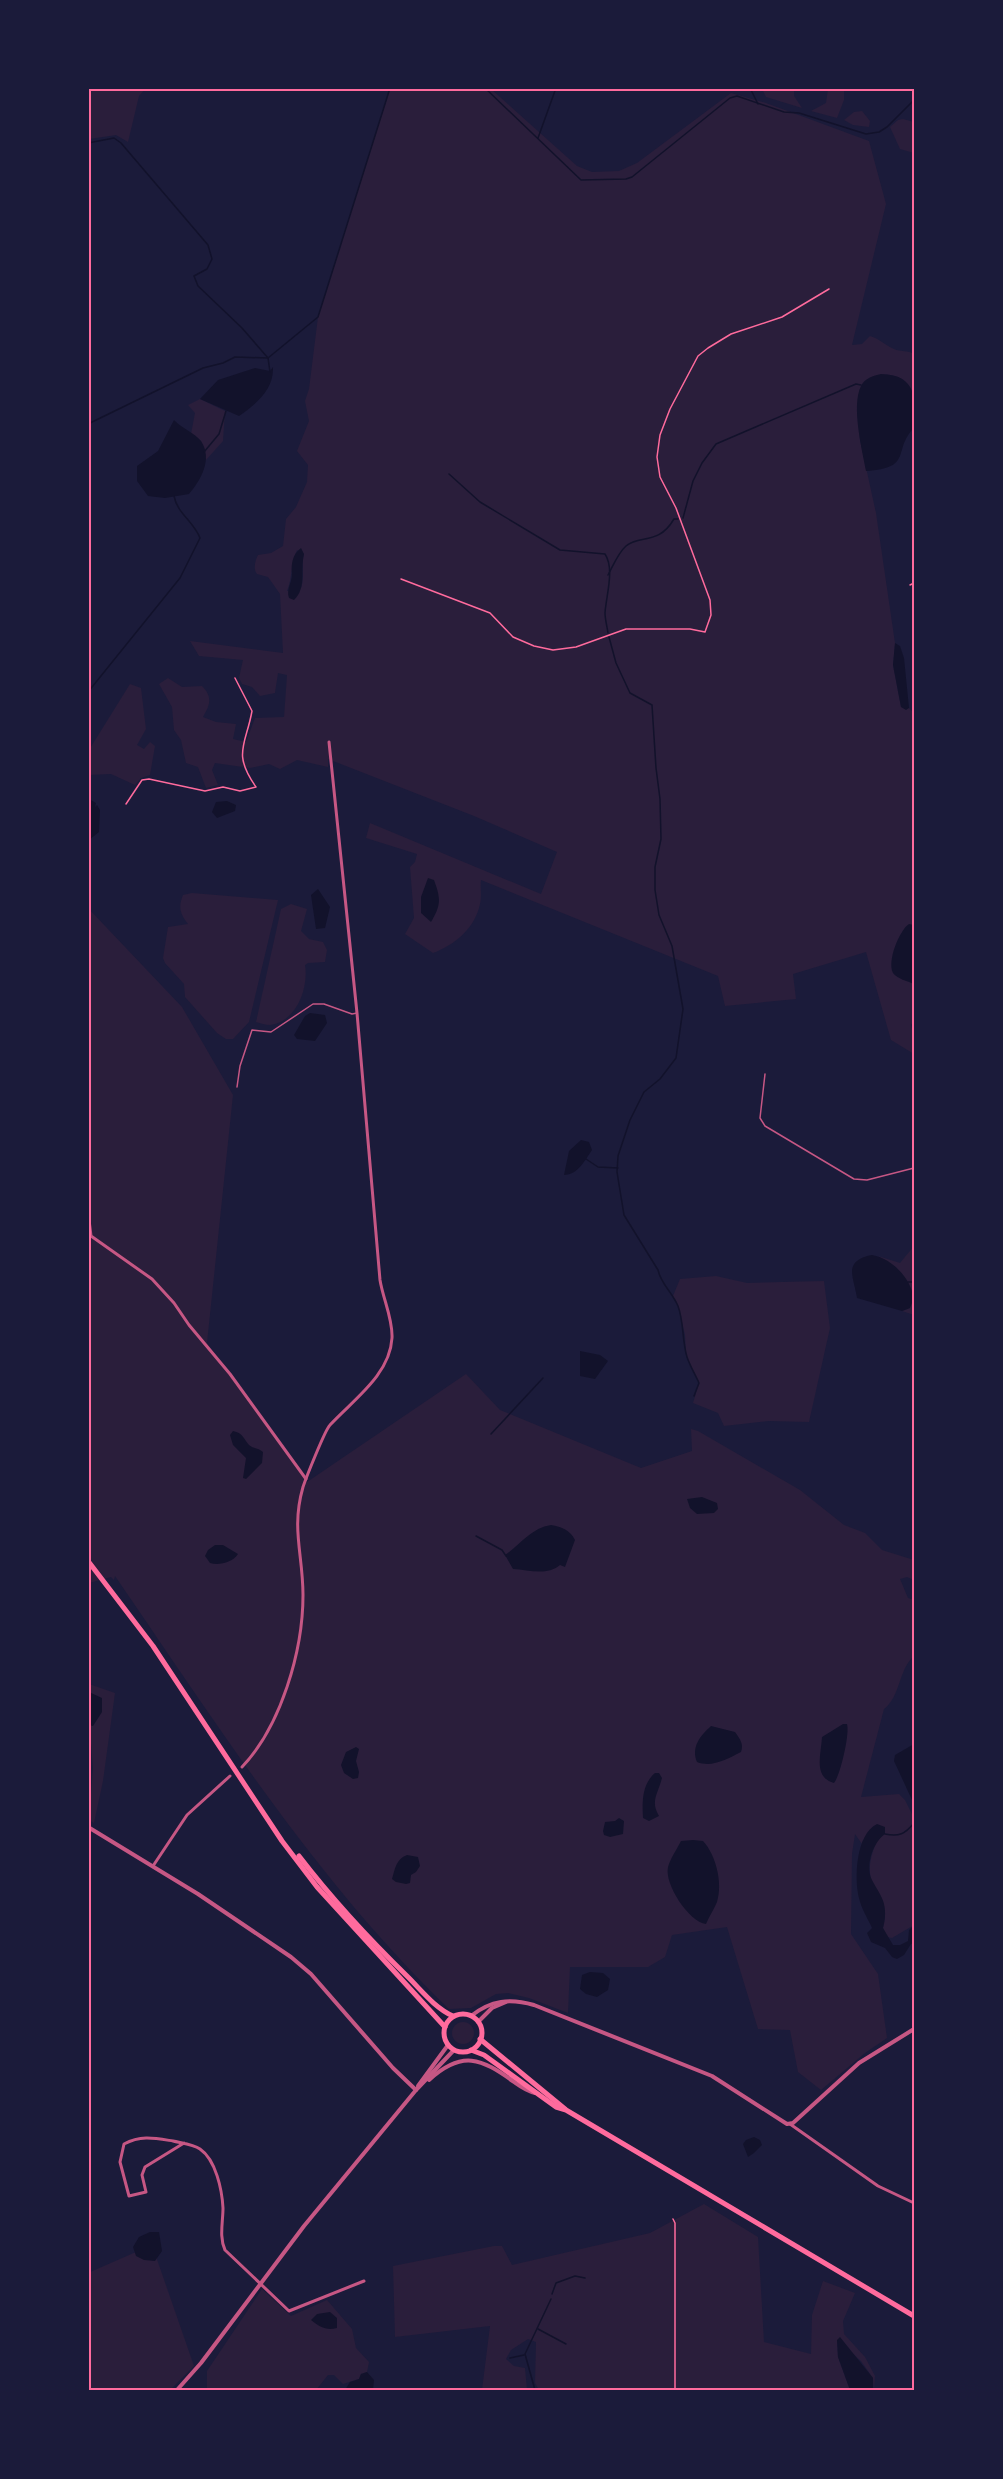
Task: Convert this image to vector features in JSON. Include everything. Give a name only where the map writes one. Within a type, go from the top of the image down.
[{"type":"main road","points":[[88,1561],[153,1646],[317,1887],[445,2027]]},
{"type":"main road","points":[[278,1832],[353,1920],[436,2006],[453,2016]]},
{"type":"main road","points":[[460,2014],[471,2016],[478,2022],[482,2031],[480,2039],[471,2049],[454,2050],[444,2038],[445,2027],[453,2016],[460,2014]]},
{"type":"main road","points":[[480,2039],[566,2110],[915,2316]]},
{"type":"main road","points":[[471,2049],[484,2055],[556,2107],[566,2110]]},
{"type":"street","points":[[242,1767],[255,1753],[277,1714],[290,1676],[301,1626],[303,1593],[297,1519],[306,1479],[326,1431],[369,1389],[385,1361],[392,1340],[392,1323],[380,1280],[357,1013],[329,742]]},
{"type":"street","points":[[88,1212],[91,1236],[152,1279],[174,1303],[189,1325],[230,1374],[306,1479]]},
{"type":"street","points":[[153,1866],[186,1815],[230,1776]]},
{"type":"street","points":[[88,1827],[153,1866],[291,1957],[311,1974],[393,2068],[416,2090]]},
{"type":"street","points":[[478,2022],[492,2008],[514,2001]]},
{"type":"street","points":[[471,2016],[490,2003],[514,2001],[541,2008],[712,2076],[784,2123],[790,2124],[878,2186],[915,2203]]},
{"type":"street","points":[[790,2124],[859,2063],[915,2029]]},
{"type":"street","points":[[177,2391],[416,2090],[448,2045]]},
{"type":"street","points":[[421,2086],[454,2050]]},
{"type":"street","points":[[416,2090],[451,2064],[474,2060],[493,2067],[527,2092],[535,2093]]},
{"type":"street","points":[[184,2143],[145,2167],[142,2175],[146,2192],[129,2196],[120,2162],[124,2144],[134,2138],[147,2137],[184,2143],[199,2148],[210,2160],[221,2191],[223,2245],[228,2254],[289,2311],[364,2281]]},
{"type":"lane","points":[[237,1087],[240,1066],[252,1030],[271,1032],[313,1004],[324,1004],[352,1014],[357,1013]]},
{"type":"lane","points":[[765,1074],[760,1118],[765,1126],[854,1179],[867,1180],[915,1168]]},
{"type":"path","points":[[401,579],[490,614],[513,637],[534,646],[553,650],[576,647],[626,629],[690,629],[705,632],[711,615],[710,600],[676,508],[660,477],[657,457],[660,435],[670,409],[699,356],[708,348],[731,334],[783,317],[829,289]]},
{"type":"path","points":[[910,585],[915,583]]},
{"type":"path","points":[[126,804],[142,780],[149,779],[205,791],[223,787],[240,791],[256,787],[248,775],[242,756],[243,742],[252,711],[235,678]]},
{"type":"path","points":[[673,2218],[675,2223],[675,2391]]},
{"type":"shaded area","points":[[88,89],[145,89],[139,96],[128,142],[116,135],[89,139]]},
{"type":"shaded area","points":[[390,89],[491,89],[577,166],[592,172],[619,171],[637,163],[731,93],[766,103],[869,141],[886,204],[852,345],[862,344],[870,336],[894,349],[914,354],[914,393],[905,382],[895,376],[883,375],[869,378],[858,411],[860,440],[876,513],[895,643],[893,665],[901,707],[909,708],[914,713],[914,925],[905,927],[902,979],[914,984],[914,1020],[911,1025],[914,1036],[914,1054],[891,1040],[866,952],[793,974],[796,999],[725,1006],[718,976],[481,880],[481,901],[474,921],[456,940],[433,953],[405,934],[414,918],[410,867],[415,862],[417,854],[366,838],[370,823],[541,894],[557,852],[474,816],[328,759],[328,767],[297,760],[280,769],[269,764],[250,768],[215,763],[212,770],[218,785],[206,788],[198,767],[186,763],[181,740],[174,730],[172,707],[159,684],[168,678],[182,687],[202,686],[209,697],[203,717],[216,722],[236,724],[233,739],[246,742],[255,718],[284,717],[287,675],[278,673],[275,693],[260,696],[252,687],[242,684],[239,678],[243,660],[199,656],[190,641],[283,653],[280,594],[268,577],[257,574],[255,565],[258,555],[271,553],[283,546],[286,519],[296,507],[307,482],[308,465],[297,451],[309,421],[305,401],[309,389],[318,317]],"holes":[[[297,550],[304,554],[301,588],[287,591]]]},
{"type":"shaded area","points":[[762,89],[794,89],[794,96],[802,108],[766,97]]},
{"type":"shaded area","points":[[828,89],[844,89],[844,100],[837,118],[811,111],[826,103]]},
{"type":"shaded area","points":[[862,111],[870,121],[869,127],[853,125],[844,120],[854,112]]},
{"type":"shaded area","points":[[903,119],[914,122],[914,153],[900,149],[890,127]]},
{"type":"shaded area","points":[[273,367],[273,375],[263,396],[239,416],[200,399],[218,380],[255,368],[270,371]]},
{"type":"shaded area","points":[[881,374],[893,375],[908,384],[914,398],[914,428],[896,462],[881,469],[866,471],[858,428],[858,394],[865,381]]},
{"type":"shaded area","points":[[200,399],[225,411],[223,441],[206,460],[201,441],[191,434],[195,413],[188,405]]},
{"type":"shaded area","points":[[174,420],[201,441],[206,455],[204,469],[189,494],[165,498],[148,496],[137,481],[137,466],[158,451]]},
{"type":"shaded area","points":[[301,548],[304,554],[302,584],[294,600],[288,595],[292,563]]},
{"type":"shaded area","points":[[895,643],[900,646],[904,658],[909,708],[906,710],[901,707],[893,665]]},
{"type":"shaded area","points":[[130,684],[141,688],[146,729],[137,745],[144,749],[150,742],[155,746],[150,775],[141,778],[135,785],[111,774],[88,775],[89,750]]},
{"type":"shaded area","points":[[89,799],[96,803],[95,807],[97,805],[100,810],[99,832],[89,840]]},
{"type":"shaded area","points":[[227,801],[236,805],[235,811],[217,818],[212,812],[216,802]]},
{"type":"shaded area","points":[[428,878],[434,880],[439,897],[437,911],[431,922],[421,913],[421,897]]},
{"type":"shaded area","points":[[318,889],[330,907],[325,928],[316,929],[311,895]]},
{"type":"shaded area","points":[[192,893],[278,900],[249,1022],[233,1039],[226,1039],[217,1033],[185,997],[184,984],[163,958],[168,927],[188,924],[180,907],[183,895]]},
{"type":"shaded area","points":[[291,904],[307,909],[301,931],[309,939],[323,942],[327,950],[325,962],[305,965],[303,993],[294,1011],[287,1018],[270,1025],[256,1022],[281,909]]},
{"type":"shaded area","points":[[88,908],[182,1007],[233,1095],[207,1343],[307,1482],[466,1374],[500,1410],[641,1468],[692,1451],[691,1429],[698,1431],[800,1490],[844,1525],[865,1533],[882,1550],[914,1560],[914,1580],[907,1577],[900,1579],[908,1598],[914,1597],[914,1656],[905,1668],[894,1697],[884,1709],[861,1797],[899,1794],[905,1800],[914,1818],[914,1925],[892,1938],[887,1937],[883,1928],[885,1910],[870,1873],[877,1840],[863,1840],[862,1844],[855,1834],[852,1854],[851,1934],[878,1974],[887,2038],[865,2053],[821,2090],[798,2072],[790,2030],[758,2029],[727,1927],[672,1935],[665,1957],[648,1967],[570,1967],[568,2013],[529,1998],[508,1993],[496,1994],[471,2008],[449,2009],[401,1960],[312,1856],[231,1745],[115,1576],[114,1580],[111,1577],[89,1583]]},
{"type":"shaded area","points":[[909,924],[914,925],[914,984],[897,977],[892,968],[895,947],[901,933]]},
{"type":"shaded area","points":[[310,1013],[325,1015],[327,1023],[315,1041],[297,1039],[294,1035],[305,1016]]},
{"type":"shaded area","points":[[581,1140],[589,1142],[592,1150],[577,1170],[564,1175],[569,1151]]},
{"type":"shaded area","points":[[914,1246],[914,1315],[902,1311],[910,1308],[897,1268],[878,1256],[900,1263]]},
{"type":"shaded area","points":[[872,1255],[893,1265],[909,1283],[914,1298],[910,1308],[902,1311],[857,1298],[853,1266],[857,1261]]},
{"type":"shaded area","points":[[716,1276],[747,1283],[824,1281],[830,1328],[809,1422],[769,1421],[724,1426],[718,1413],[693,1403],[699,1383],[686,1355],[685,1335],[679,1309],[673,1296],[680,1279]]},
{"type":"shaded area","points":[[580,1351],[600,1355],[608,1361],[595,1379],[580,1376]]},
{"type":"shaded area","points":[[233,1431],[241,1434],[249,1445],[263,1452],[262,1463],[246,1479],[243,1478],[246,1458],[233,1445],[230,1435]]},
{"type":"shaded area","points":[[702,1497],[717,1503],[718,1509],[714,1513],[697,1514],[690,1508],[687,1499]]},
{"type":"shaded area","points":[[551,1525],[565,1530],[575,1540],[565,1567],[560,1565],[544,1571],[513,1569],[505,1555],[532,1533]]},
{"type":"shaded area","points":[[215,1545],[223,1545],[238,1554],[225,1563],[210,1563],[205,1556],[208,1550]]},
{"type":"shaded area","points":[[89,1684],[115,1693],[103,1781],[94,1823],[89,1820],[93,1768],[89,1742]]},
{"type":"shaded area","points":[[89,1692],[102,1698],[102,1712],[93,1726],[89,1725]]},
{"type":"shaded area","points":[[843,1724],[847,1724],[848,1729],[846,1745],[834,1783],[827,1780],[821,1771],[822,1737]]},
{"type":"shaded area","points":[[711,1726],[735,1732],[742,1744],[741,1752],[714,1763],[697,1762],[696,1747],[703,1734]]},
{"type":"shaded area","points":[[914,1744],[914,1799],[912,1800],[894,1761],[895,1755]]},
{"type":"shaded area","points":[[356,1747],[359,1749],[356,1761],[359,1772],[358,1778],[353,1779],[344,1773],[341,1765],[346,1752]]},
{"type":"shaded area","points":[[655,1773],[659,1773],[662,1778],[655,1802],[659,1816],[649,1821],[643,1818],[643,1800],[645,1788]]},
{"type":"shaded area","points":[[619,1818],[624,1821],[623,1834],[610,1837],[604,1835],[605,1822]]},
{"type":"shaded area","points":[[877,1824],[885,1827],[885,1834],[877,1843],[869,1866],[871,1878],[884,1904],[883,1928],[893,1945],[900,1945],[908,1941],[909,1930],[914,1925],[914,1943],[904,1955],[897,1959],[892,1957],[885,1948],[871,1942],[867,1933],[872,1928],[861,1906],[857,1889],[858,1857],[861,1847],[870,1829]]},
{"type":"shaded area","points":[[681,1841],[703,1841],[708,1847],[715,1861],[719,1878],[717,1902],[706,1924],[699,1922],[685,1910],[674,1892],[668,1874],[669,1864]]},
{"type":"shaded area","points":[[407,1855],[418,1857],[420,1866],[411,1875],[410,1883],[396,1882],[392,1879],[396,1865]]},
{"type":"shaded area","points":[[590,1972],[603,1973],[610,1979],[608,1990],[597,1997],[586,1994],[580,1989],[582,1975]]},
{"type":"shaded area","points":[[463,2022],[471,2025],[474,2033],[471,2041],[463,2044],[455,2041],[452,2033],[455,2025]]},
{"type":"shaded area","points":[[754,2137],[760,2140],[762,2145],[748,2157],[743,2144]]},
{"type":"shaded area","points":[[704,2204],[758,2237],[764,2342],[811,2354],[812,2315],[823,2281],[855,2293],[843,2321],[844,2334],[865,2357],[875,2376],[874,2390],[873,2378],[861,2361],[837,2340],[838,2357],[850,2390],[539,2390],[535,2383],[536,2342],[528,2339],[511,2350],[506,2359],[514,2366],[525,2368],[527,2390],[482,2390],[490,2326],[395,2337],[393,2266],[494,2246],[502,2246],[512,2265],[650,2233]]},
{"type":"shaded area","points":[[150,2232],[159,2232],[162,2251],[155,2261],[144,2260],[136,2256],[133,2247],[139,2237]]},
{"type":"shaded area","points":[[152,2245],[194,2366],[170,2390],[89,2390],[88,2273]]},
{"type":"shaded area","points":[[262,2289],[291,2316],[327,2300],[352,2329],[356,2348],[369,2362],[367,2372],[361,2374],[359,2379],[343,2384],[334,2375],[328,2375],[316,2390],[207,2390],[207,2371]]},
{"type":"shaded area","points":[[330,2312],[337,2318],[337,2328],[323,2328],[311,2320],[317,2314]]},
{"type":"shaded area","points":[[840,2337],[873,2378],[873,2390],[850,2390],[838,2357],[837,2340]]},
{"type":"shaded area","points":[[367,2372],[374,2380],[373,2390],[345,2390],[350,2382],[359,2379],[361,2374]]},
{"type":"waterway","points":[[88,424],[203,368],[235,357],[268,358],[318,317],[390,88]]},
{"type":"waterway","points":[[485,88],[581,180],[632,177],[730,98],[737,96],[784,112],[799,113],[866,134],[879,132],[887,127],[914,100]]},
{"type":"waterway","points":[[538,138],[556,88]]},
{"type":"waterway","points":[[750,88],[758,104]]},
{"type":"waterway","points":[[88,143],[114,138],[121,143],[208,245],[212,259],[207,269],[194,276],[198,286],[242,328],[268,358],[270,372]]},
{"type":"waterway","points":[[683,518],[693,481],[702,463],[716,444],[856,384],[861,385]]},
{"type":"waterway","points":[[204,452],[219,434],[226,411]]},
{"type":"waterway","points":[[449,474],[480,502],[560,550],[605,554],[610,575],[605,613],[608,633]]},
{"type":"waterway","points":[[88,692],[180,578],[200,538],[178,507],[174,496]]},
{"type":"waterway","points":[[608,575],[626,546],[662,533],[674,519],[678,519]]},
{"type":"waterway","points":[[609,637],[616,663],[630,693],[652,705],[661,839],[655,867],[655,890],[659,915],[672,946],[683,1009],[676,1058],[660,1079],[644,1092],[630,1120],[618,1156],[617,1172],[624,1215],[678,1306],[687,1357],[699,1383],[694,1396]]},
{"type":"waterway","points":[[586,1159],[598,1167],[618,1168]]},
{"type":"waterway","points":[[908,1282],[914,1282]]},
{"type":"waterway","points":[[491,1434],[543,1378]]},
{"type":"waterway","points":[[476,1536],[502,1550],[506,1556]]},
{"type":"waterway","points":[[885,1834],[901,1834],[914,1823]]},
{"type":"waterway","points":[[552,2294],[556,2283],[575,2276],[585,2278]]},
{"type":"waterway","points":[[535,2390],[525,2354],[551,2299]]},
{"type":"waterway","points":[[538,2329],[566,2344]]},
{"type":"waterway","points":[[510,2358],[524,2355]]}]
